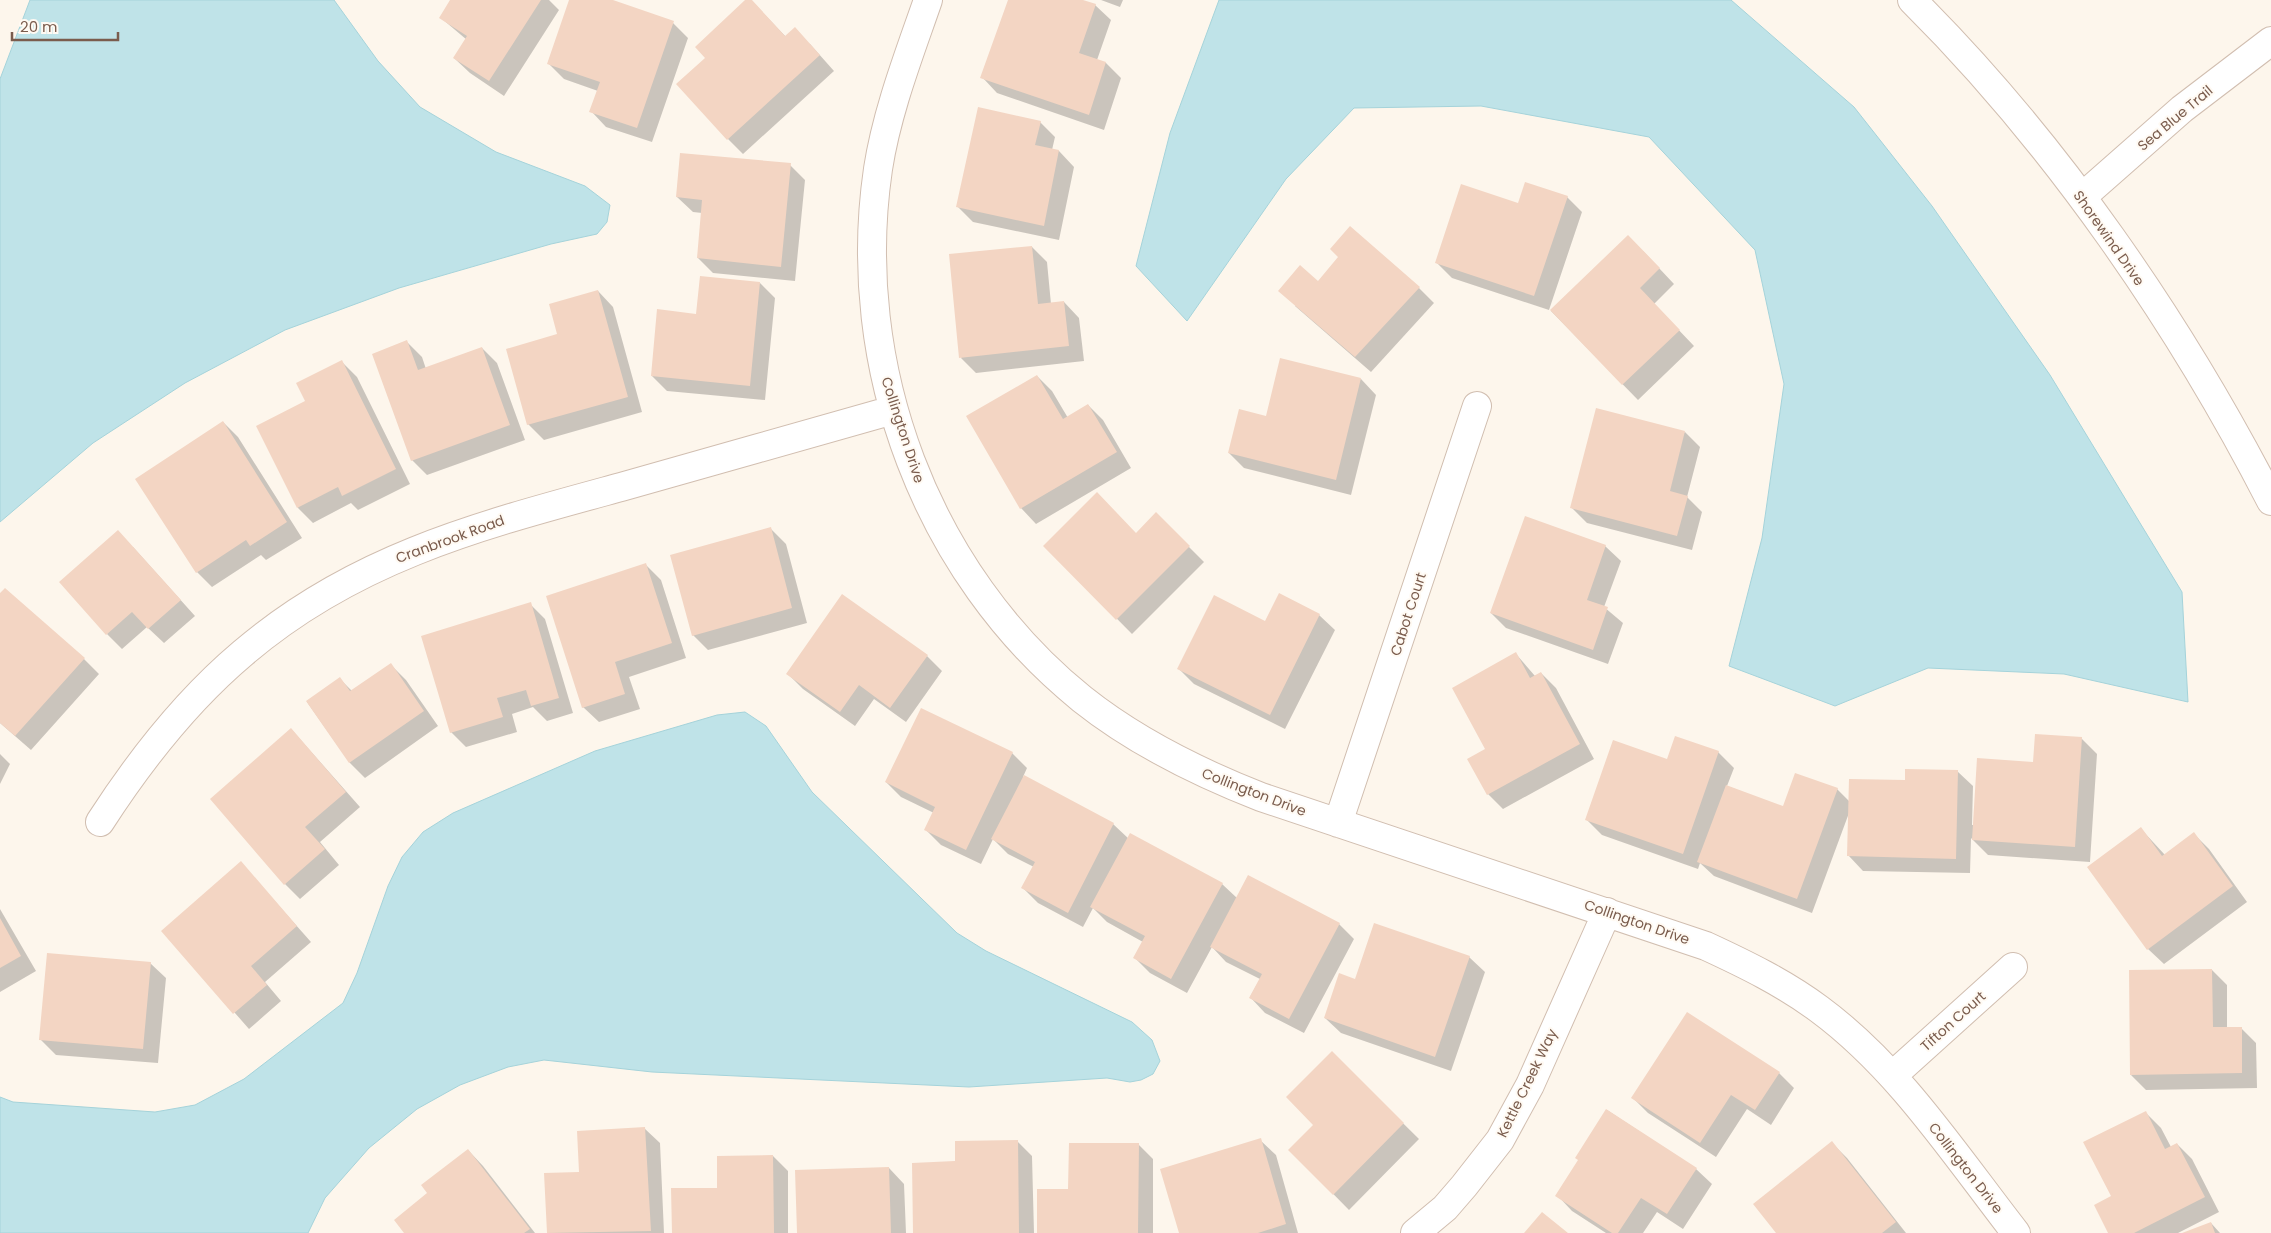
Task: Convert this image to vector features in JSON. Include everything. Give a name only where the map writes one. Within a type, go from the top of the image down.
[{"type":"street","name":"Collington Drive","points":[[928,0],[891,112],[878,169],[871,246],[875,323],[884,374],[893,410],[914,472],[948,542],[976,586],[1025,646],[1081,698],[1145,743],[1213,778],[1338,823],[1706,946],[1764,974],[1819,1009],[1868,1051],[1892,1076],[2016,1233]]},
{"type":"street","name":"Shorewind Drive","points":[[1912,0],[1999,94],[2082,197],[2171,326],[2239,439],[2271,501]]},
{"type":"street","name":"Sea Blue Trail","points":[[2082,197],[2182,109],[2271,42]]},
{"type":"street","name":"Cabot Court","points":[[1338,823],[1477,406]]},
{"type":"street","name":"Cranbrook Road","points":[[100,822],[131,774],[183,709],[243,652],[301,610],[358,576],[408,552],[485,524],[893,410]]},
{"type":"street","name":"Kettle Creek Way","points":[[1415,1233],[1445,1208],[1500,1140],[1530,1085],[1607,912]]},
{"type":"street","name":"Tifton Court","points":[[1892,1076],[2013,967]]},
{"type":"water","points":[[30,0],[334,0],[378,61],[420,107],[496,152],[585,186],[610,205],[607,222],[597,234],[551,244],[399,288],[285,330],[185,383],[93,443],[0,522],[0,79]]},
{"type":"water","points":[[1219,0],[1731,0],[1854,107],[1932,206],[2050,375],[2182,592],[2188,702],[2064,674],[1928,668],[1835,706],[1729,666],[1762,538],[1784,384],[1755,250],[1649,137],[1481,106],[1354,108],[1286,179],[1187,321],[1136,266],[1170,133]]},
{"type":"water","points":[[745,712],[766,726],[812,792],[957,933],[986,951],[1132,1022],[1152,1040],[1160,1061],[1153,1074],[1141,1080],[1130,1082],[1107,1078],[969,1087],[652,1072],[544,1060],[508,1067],[460,1085],[417,1109],[369,1148],[325,1198],[308,1233],[0,1233],[0,1097],[13,1102],[155,1112],[195,1105],[244,1079],[343,1003],[357,973],[388,886],[402,857],[423,832],[453,813],[595,751],[717,715]]},
{"type":"building","points":[[450,0],[541,0],[489,81],[453,58],[467,36],[439,18]]},
{"type":"building","points":[[569,0],[613,0],[674,21],[637,128],[589,112],[600,82],[547,64]]},
{"type":"building","points":[[745,0],[752,0],[785,36],[795,27],[820,55],[727,140],[676,84],[705,58],[695,47]]},
{"type":"building","points":[[1008,0],[1083,0],[1096,4],[1079,53],[1106,62],[1089,115],[980,78]]},
{"type":"building","points":[[978,107],[1041,121],[1035,145],[1059,150],[1044,226],[956,207]]},
{"type":"building","points":[[680,153],[791,163],[781,267],[697,258],[702,200],[676,197]]},
{"type":"building","points":[[1525,182],[1568,196],[1534,296],[1435,263],[1461,184],[1518,203]]},
{"type":"building","points":[[1350,226],[1420,287],[1355,357],[1278,291],[1300,265],[1318,281],[1338,257],[1330,249]]},
{"type":"building","points":[[1628,235],[1660,268],[1640,288],[1680,330],[1622,385],[1550,310]]},
{"type":"building","points":[[1032,246],[1038,304],[1064,301],[1069,346],[959,358],[949,254]]},
{"type":"building","points":[[700,276],[760,282],[750,386],[651,376],[657,309],[696,314]]},
{"type":"building","points":[[598,290],[628,397],[527,425],[506,349],[557,334],[549,304]]},
{"type":"building","points":[[407,340],[418,370],[482,347],[510,425],[411,461],[372,354]]},
{"type":"building","points":[[1280,358],[1361,378],[1336,480],[1228,453],[1239,409],[1266,416]]},
{"type":"building","points":[[342,360],[396,469],[342,496],[338,487],[297,508],[256,426],[305,401],[296,383]]},
{"type":"building","points":[[1037,375],[1063,419],[1088,404],[1117,452],[1020,509],[966,416]]},
{"type":"building","points":[[1596,408],[1685,431],[1670,491],[1688,496],[1677,536],[1570,508]]},
{"type":"building","points":[[223,421],[287,522],[250,546],[246,540],[196,573],[135,479]]},
{"type":"building","points":[[1097,492],[1136,533],[1156,512],[1190,546],[1116,620],[1043,546]]},
{"type":"building","points":[[1525,516],[1606,545],[1587,600],[1608,607],[1593,650],[1490,613]]},
{"type":"building","points":[[771,527],[792,608],[692,636],[670,555]]},
{"type":"building","points":[[118,530],[181,600],[148,629],[132,612],[106,635],[59,582]]},
{"type":"building","points":[[646,563],[672,643],[615,662],[625,694],[582,708],[546,596]]},
{"type":"building","points":[[5,588],[85,658],[15,736],[0,723],[0,593]]},
{"type":"building","points":[[1279,593],[1320,614],[1270,715],[1177,669],[1214,595],[1265,621]]},
{"type":"building","points":[[842,594],[928,655],[890,708],[859,685],[840,712],[786,674]]},
{"type":"building","points":[[531,602],[559,698],[531,706],[526,690],[497,698],[503,717],[450,733],[421,636]]},
{"type":"building","points":[[1516,652],[1530,678],[1541,672],[1580,744],[1487,795],[1467,759],[1485,749],[1452,688]]},
{"type":"building","points":[[391,663],[424,711],[349,763],[306,701],[340,677],[350,691]]},
{"type":"building","points":[[921,708],[1013,752],[966,850],[924,830],[935,807],[885,782]]},
{"type":"building","points":[[291,728],[346,792],[305,827],[325,849],[284,885],[210,799]]},
{"type":"building","points":[[2035,734],[2082,737],[2075,847],[1972,840],[1977,758],[2033,762]]},
{"type":"building","points":[[1675,736],[1719,751],[1683,854],[1585,820],[1613,740],[1667,759]]},
{"type":"building","points":[[1905,769],[1958,770],[1956,859],[1847,856],[1849,779],[1905,780]]},
{"type":"building","points":[[1795,773],[1838,788],[1797,899],[1697,862],[1726,785],[1783,806]]},
{"type":"building","points":[[1024,775],[1114,823],[1068,913],[1021,888],[1035,862],[991,839]]},
{"type":"building","points":[[2141,827],[2162,856],[2194,832],[2233,886],[2147,950],[2087,867]]},
{"type":"building","points":[[1130,833],[1223,883],[1171,979],[1133,958],[1145,936],[1090,907]]},
{"type":"building","points":[[241,861],[297,926],[251,966],[267,985],[233,1014],[161,931]]},
{"type":"building","points":[[1248,875],[1340,923],[1289,1019],[1249,998],[1262,974],[1210,947]]},
{"type":"building","points":[[0,918],[21,956],[0,968]]},
{"type":"building","points":[[1374,923],[1470,956],[1435,1057],[1324,1018],[1339,973],[1355,979]]},
{"type":"building","points":[[47,953],[151,962],[143,1049],[39,1040]]},
{"type":"building","points":[[2212,969],[2213,1027],[2242,1027],[2242,1073],[2130,1075],[2129,970]]},
{"type":"building","points":[[1687,1012],[1780,1072],[1755,1110],[1731,1095],[1700,1143],[1631,1098]]},
{"type":"building","points":[[1332,1051],[1404,1123],[1333,1195],[1288,1150],[1313,1125],[1286,1097]]},
{"type":"building","points":[[1606,1109],[1697,1168],[1667,1214],[1641,1198],[1618,1233],[1612,1233],[1555,1196],[1578,1160],[1575,1158]]},
{"type":"building","points":[[2146,1111],[2165,1149],[2177,1143],[2205,1197],[2134,1233],[2108,1233],[2094,1205],[2111,1196],[2083,1142]]},
{"type":"building","points":[[645,1127],[651,1231],[547,1233],[544,1173],[579,1172],[577,1131]]},
{"type":"building","points":[[1261,1138],[1286,1224],[1258,1233],[1179,1233],[1160,1169]]},
{"type":"building","points":[[1018,1140],[1019,1233],[913,1233],[912,1163],[955,1161],[955,1141]]},
{"type":"building","points":[[1832,1141],[1896,1222],[1882,1233],[1776,1233],[1753,1204]]},
{"type":"building","points":[[1069,1143],[1139,1143],[1138,1233],[1037,1233],[1037,1189],[1068,1189]]},
{"type":"building","points":[[468,1149],[530,1229],[524,1233],[404,1233],[394,1220],[427,1193],[421,1185]]},
{"type":"building","points":[[773,1155],[774,1233],[672,1233],[671,1188],[717,1188],[717,1156]]},
{"type":"building","points":[[889,1167],[891,1233],[797,1233],[795,1170]]},
{"type":"building","points":[[1542,1212],[1568,1233],[1524,1233]]},
{"type":"building","points":[[2211,1222],[2215,1233],[2182,1233]]}]
